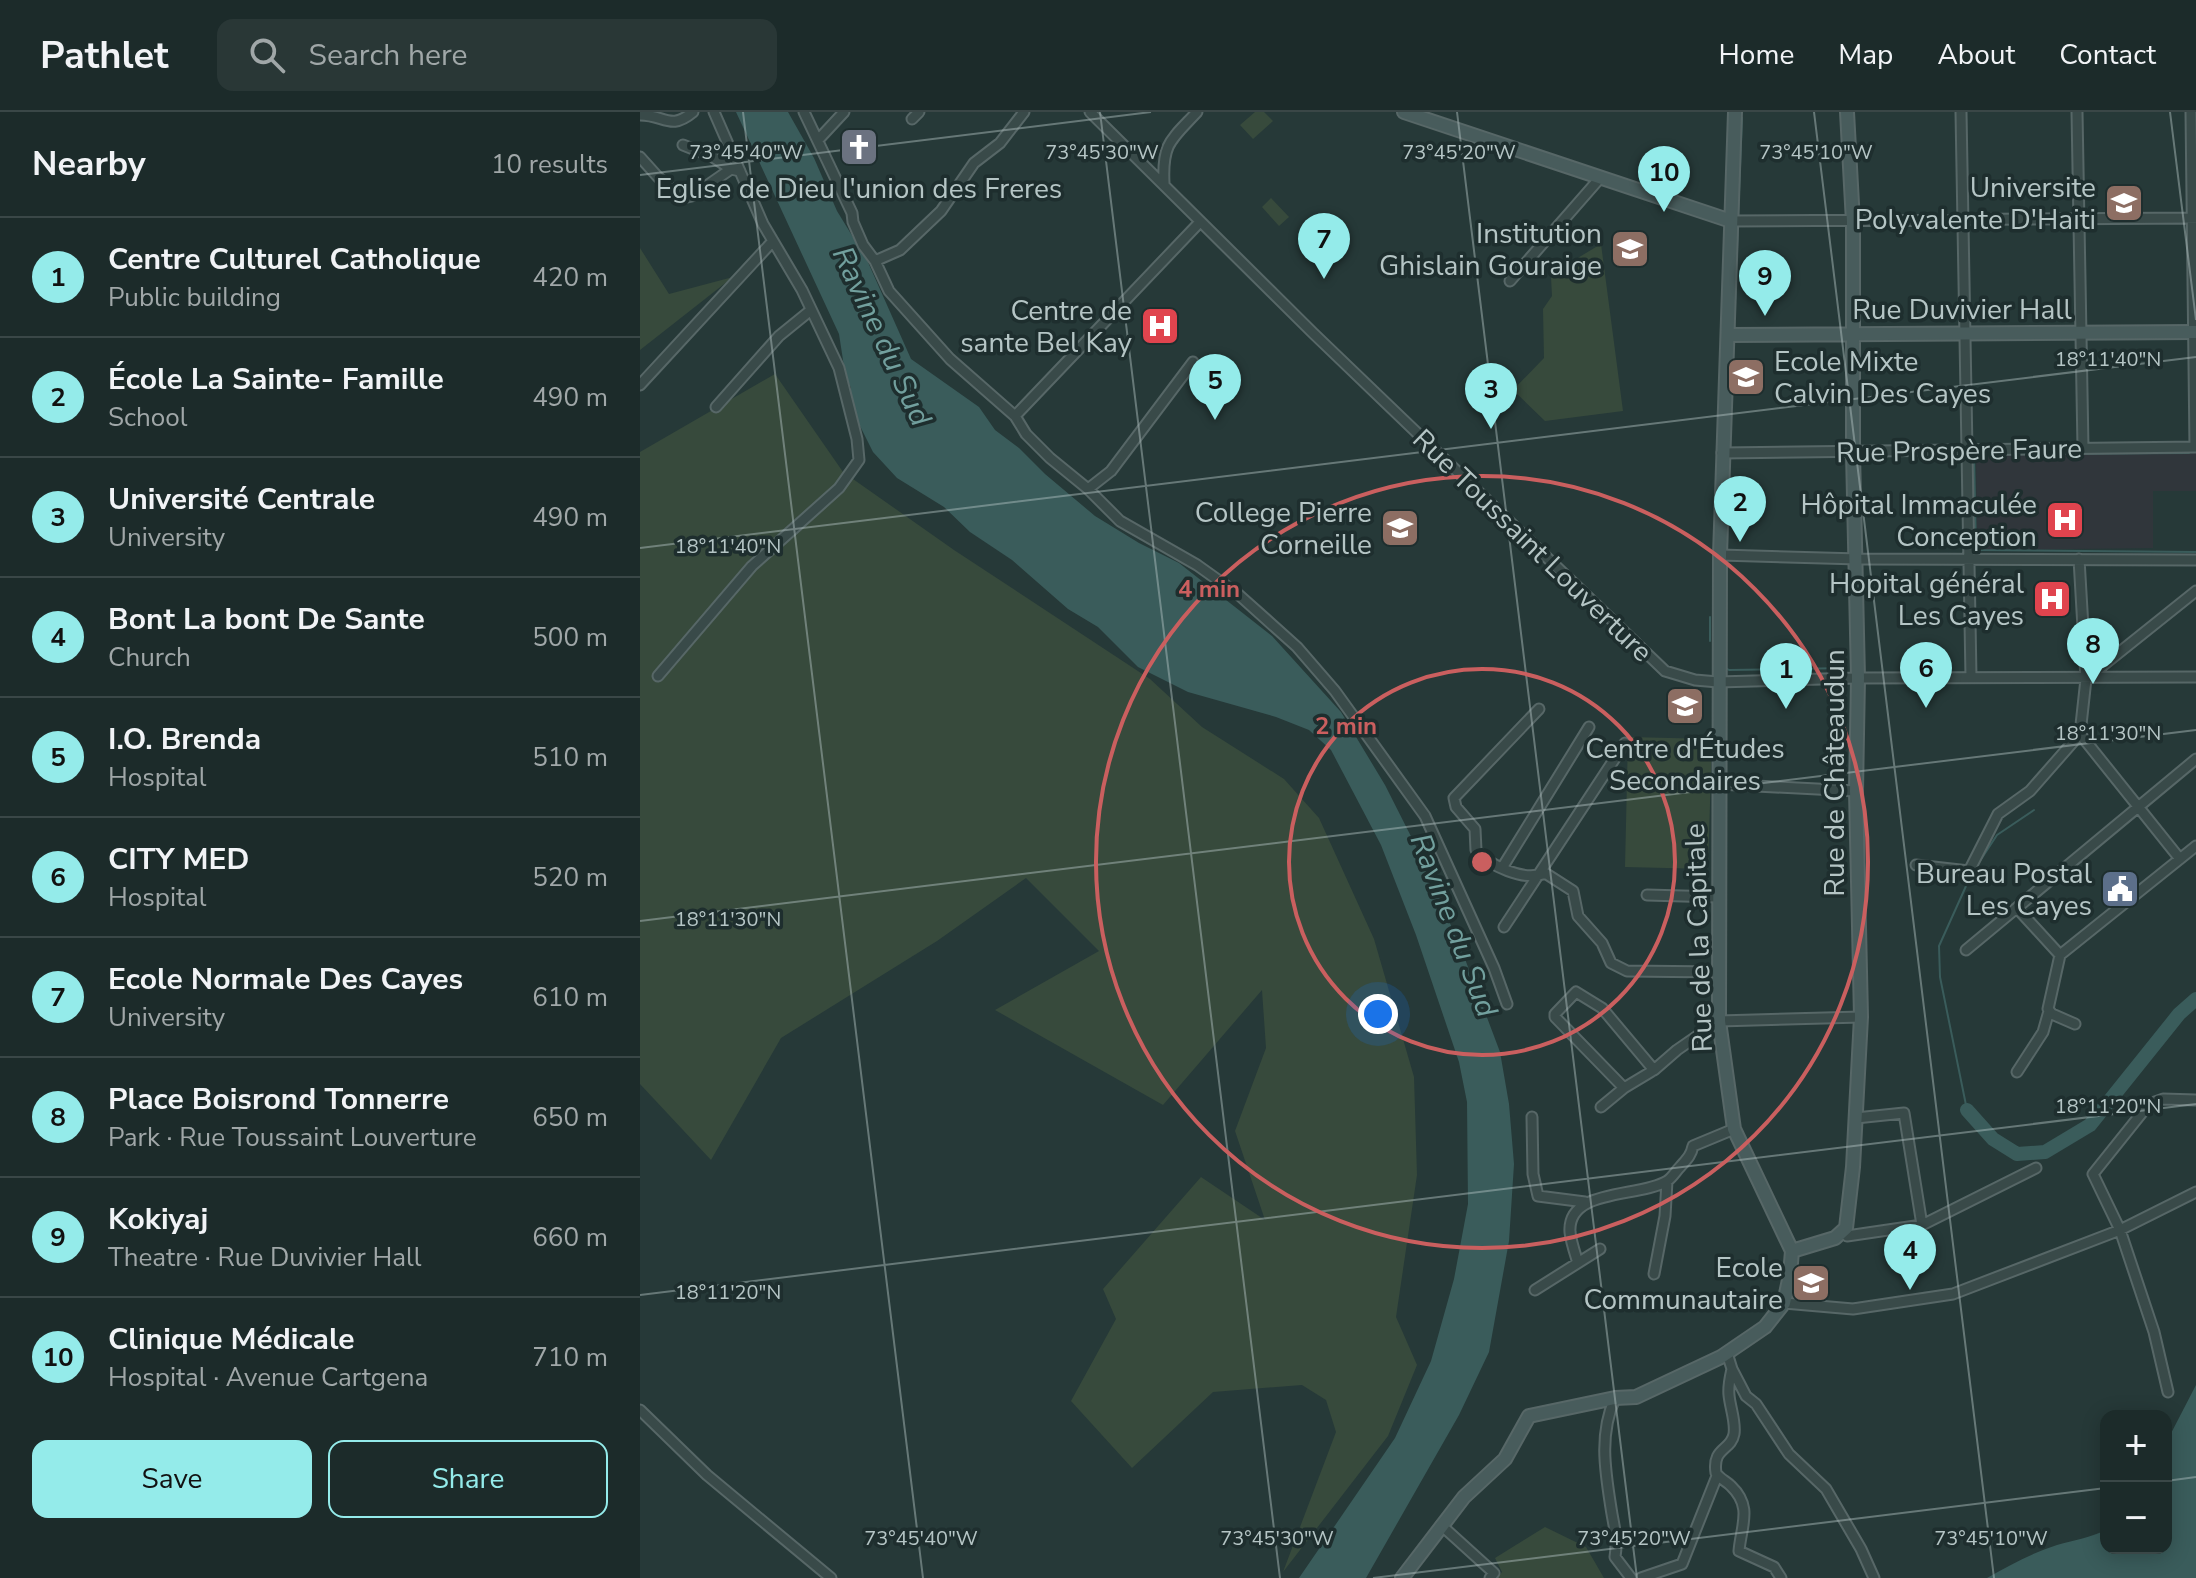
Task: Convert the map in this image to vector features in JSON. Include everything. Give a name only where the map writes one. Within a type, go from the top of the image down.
[{"type":"street","points":[[640,115],[675,122],[682,121],[693,112]]},
{"type":"street","points":[[804,112],[852,213],[863,245],[875,261],[889,291],[950,359],[1015,416],[1026,434],[1120,521],[1197,565],[1239,595],[1297,647],[1335,691],[1425,816],[1494,968],[1507,1004]]},
{"type":"street","points":[[818,140],[844,112]]},
{"type":"street","points":[[875,261],[900,250],[941,211],[974,163],[1000,143],[1024,112]]},
{"type":"street","name":"Rue Toussaint Louverture","points":[[1090,112],[1645,655],[1665,671],[1695,680],[1718,682],[1858,678],[2196,677]]},
{"type":"street","points":[[1164,183],[1163,161],[1167,145],[1197,112]]},
{"type":"street","points":[[1404,112],[1731,221],[2194,218]]},
{"type":"street","name":"Rue de la Capitale","points":[[1735,112],[1720,555],[1719,1021],[1734,1129],[1792,1251]]},
{"type":"street","name":"Rue de Châteaudun","points":[[1844,1233],[1853,1167],[1861,1017],[1856,791],[1858,678],[1853,452],[1853,222],[1847,112]]},
{"type":"street","points":[[1961,112],[1971,677]]},
{"type":"street","points":[[2077,112],[2083,448]]},
{"type":"street","points":[[2191,112],[2196,447]]},
{"type":"street","points":[[658,676],[752,566],[839,488],[859,460],[857,439],[839,368],[736,170],[715,120]]},
{"type":"street","points":[[683,145],[736,170]]},
{"type":"street","points":[[640,157],[683,198],[692,196],[736,170]]},
{"type":"street","points":[[1510,281],[1600,178]]},
{"type":"street","points":[[1015,416],[1200,222]]},
{"type":"street","points":[[640,385],[773,241]]},
{"type":"street","points":[[716,407],[779,336],[811,310]]},
{"type":"street","name":"Rue Duvivier Hall","points":[[1728,335],[2195,332]]},
{"type":"street","points":[[1088,489],[1111,471],[1193,362]]},
{"type":"street","name":"Rue Prospère Faure","points":[[1722,453],[2196,447]]},
{"type":"street","points":[[1720,555],[1855,559],[2196,560]]},
{"type":"street","points":[[1916,865],[1969,871],[1998,814],[2030,791],[2080,734],[2086,679],[2079,559]]},
{"type":"street","points":[[2086,679],[2196,591]]},
{"type":"street","points":[[1539,709],[1454,798],[1456,807],[1475,829],[1476,850],[1491,864],[1538,876],[1545,873],[1573,891],[1578,916],[1602,943],[1611,963],[1619,968],[1627,971],[1719,972]]},
{"type":"street","points":[[1502,868],[1589,727]]},
{"type":"street","points":[[2080,734],[2180,859]]},
{"type":"street","points":[[1504,927],[1625,743]]},
{"type":"street","points":[[1966,950],[2196,759]]},
{"type":"street","points":[[1718,784],[1856,791]]},
{"type":"street","points":[[2017,1072],[2043,1032],[2060,955],[2196,846]]},
{"type":"street","points":[[1647,895],[1718,897]]},
{"type":"street","points":[[2017,908],[2060,955]]},
{"type":"street","points":[[1624,1088],[1555,1017],[1576,992],[1602,1008],[1654,1070]]},
{"type":"street","points":[[2049,1011],[2075,1024]]},
{"type":"street","points":[[1601,1107],[1719,1021],[1861,1017]]},
{"type":"street","points":[[2168,1392],[2154,1332],[2120,1230],[2093,1174],[2149,1104],[2163,1099],[2196,1100]]},
{"type":"street","points":[[1856,1118],[1904,1113],[1922,1225]]},
{"type":"street","points":[[1532,1117],[1533,1174],[1538,1196],[1585,1202],[1620,1196],[1667,1181],[1691,1154],[1693,1146],[1734,1129]]},
{"type":"street","points":[[1402,1578],[1464,1497],[1505,1459],[1529,1416],[1615,1398],[1636,1397],[1727,1353],[1765,1327],[1784,1303],[1792,1251],[1844,1233],[1847,1236],[1922,1225],[2036,1168]]},
{"type":"street","points":[[1654,1274],[1665,1216],[1667,1181]]},
{"type":"street","points":[[1784,1303],[1853,1309],[1953,1294],[2120,1230],[2196,1192]]},
{"type":"street","points":[[1578,1263],[1569,1230],[1575,1210],[1585,1202]]},
{"type":"street","points":[[1535,1290],[1600,1249]]},
{"type":"street","points":[[1727,1353],[1746,1396],[1756,1404],[1789,1454],[1826,1489],[1874,1578]]},
{"type":"street","points":[[1641,1578],[1682,1564],[1717,1476],[1716,1457],[1734,1433],[1728,1393],[1732,1369]]},
{"type":"street","points":[[1615,1398],[1606,1419],[1604,1453],[1618,1536],[1615,1557],[1631,1578]]},
{"type":"street","points":[[640,1410],[707,1475],[831,1578]]},
{"type":"street","points":[[1717,1476],[1729,1484],[1743,1503],[1745,1525],[1739,1551],[1774,1567],[1781,1578]]},
{"type":"street","points":[[1441,1525],[1494,1573],[1490,1578]]},
{"type":"shaded area","name":"Hôpital Immaculée Conception","points":[[2196,453],[2196,491],[2153,491],[2153,548],[1977,550],[1976,455]]},
{"type":"green space","points":[[1255,112],[1264,112],[1273,121],[1253,139],[1240,125]]},
{"type":"green space","points":[[1271,198],[1289,217],[1279,226],[1262,207]]},
{"type":"green space","points":[[1601,244],[1623,411],[1545,421],[1513,390],[1544,358],[1543,309],[1552,296],[1551,277]]},
{"type":"green space","points":[[640,248],[669,294],[733,277],[640,350]]},
{"type":"green space","points":[[775,374],[843,472],[954,550],[1150,679],[1202,727],[1284,779],[1319,818],[1374,939],[1414,1077],[1417,1175],[1396,1317],[1417,1365],[1388,1436],[1283,1572],[1336,1432],[1326,1400],[1302,1385],[1213,1392],[1132,1468],[1071,1401],[1116,1319],[1103,1289],[1201,1177],[1265,1220],[1235,1131],[1266,1048],[1262,990],[1163,1105],[995,1010],[1099,951],[1026,878],[937,941],[781,1038],[711,1160],[640,1084],[640,452]]},
{"type":"green space","points":[[1628,737],[1712,739],[1708,869],[1625,867]]},
{"type":"green space","points":[[1545,1527],[1586,1547],[1604,1578],[1497,1578],[1502,1572],[1495,1558]]},
{"type":"water","name":"Ravine du Sud","points":[[736,112],[788,112],[814,158],[837,211],[867,260],[911,359],[979,407],[995,430],[1095,516],[1179,563],[1272,636],[1341,712],[1385,785],[1426,866],[1500,1052],[1509,1104],[1514,1164],[1509,1241],[1489,1352],[1459,1415],[1366,1578],[1299,1578],[1395,1438],[1431,1361],[1454,1279],[1468,1204],[1467,1102],[1459,1062],[1416,935],[1381,845],[1331,750],[1309,730],[1276,717],[1188,692],[1138,667],[1098,627],[1068,609],[1012,560],[970,532],[944,507],[897,478],[873,452],[851,408],[851,388],[845,373],[839,334]]},
{"type":"water","points":[[2196,1385],[2196,1578],[1987,1578],[2039,1552],[2100,1532],[2100,1554],[2172,1554],[2172,1431]]},
{"type":"waterway","points":[[2082,112],[2082,159]]},
{"type":"waterway","points":[[1738,217],[1742,118]]},
{"type":"waterway","points":[[1734,329],[1738,223]]},
{"type":"waterway","points":[[2084,269],[2086,327]]},
{"type":"waterway","points":[[2086,337],[2087,411]]},
{"type":"waterway","points":[[1732,377],[1734,339]]},
{"type":"waterway","points":[[2027,454],[2189,453]]},
{"type":"waterway","points":[[1974,455],[1976,550],[2196,552]]},
{"type":"waterway","points":[[1710,617],[1710,641]]},
{"type":"waterway","points":[[1724,667],[1729,670],[1846,668]]},
{"type":"waterway","points":[[1974,870],[1997,835],[2034,810]]},
{"type":"waterway","points":[[1967,1110],[1940,977],[1939,946],[1971,875]]},
{"type":"waterway","points":[[1967,1110],[1993,1139],[2017,1154],[2045,1152],[2090,1125],[2179,1014],[2196,999]]},
{"type":"place","name":"Eglise de Dieu l'union des Freres","points":[[859,147]]},
{"type":"place","name":"Universite Polyvalente D'Haiti","points":[[2124,203]]},
{"type":"place","name":"Clinique Médicale","points":[[1664,212]]},
{"type":"place","name":"Institution Ghislain Gouraige","points":[[1630,249]]},
{"type":"place","name":"Ecole Normale Des Cayes","points":[[1324,279]]},
{"type":"place","name":"Kokiyaj","points":[[1765,316]]},
{"type":"place","name":"Centre de sante Bel Kay","points":[[1160,326]]},
{"type":"place","name":"Ecole Mixte Calvin Des Cayes","points":[[1746,377]]},
{"type":"place","name":"I.O. Brenda","points":[[1215,420]]},
{"type":"place","name":"Université Centrale","points":[[1491,429]]},
{"type":"place","name":"Hôpital Immaculée Conception","points":[[2065,520]]},
{"type":"place","name":"College Pierre Corneille","points":[[1400,528]]},
{"type":"place","name":"École La Sainte- Famille","points":[[1740,542]]},
{"type":"place","name":"Hopital général Les Cayes","points":[[2052,599]]},
{"type":"place","name":"Place Boisrond Tonnerre","points":[[2093,684]]},
{"type":"place","name":"Centre d'Études Secondaires","points":[[1685,706]]},
{"type":"place","name":"CITY MED","points":[[1926,708]]},
{"type":"place","name":"Centre Culturel Catholique","points":[[1786,709]]},
{"type":"place","name":"Bureau Postal Les Cayes","points":[[2120,889]]},
{"type":"place","name":"Ecole Communautaire","points":[[1811,1283]]},
{"type":"place","name":"Bont La bont De Sante","points":[[1910,1290]]}]
